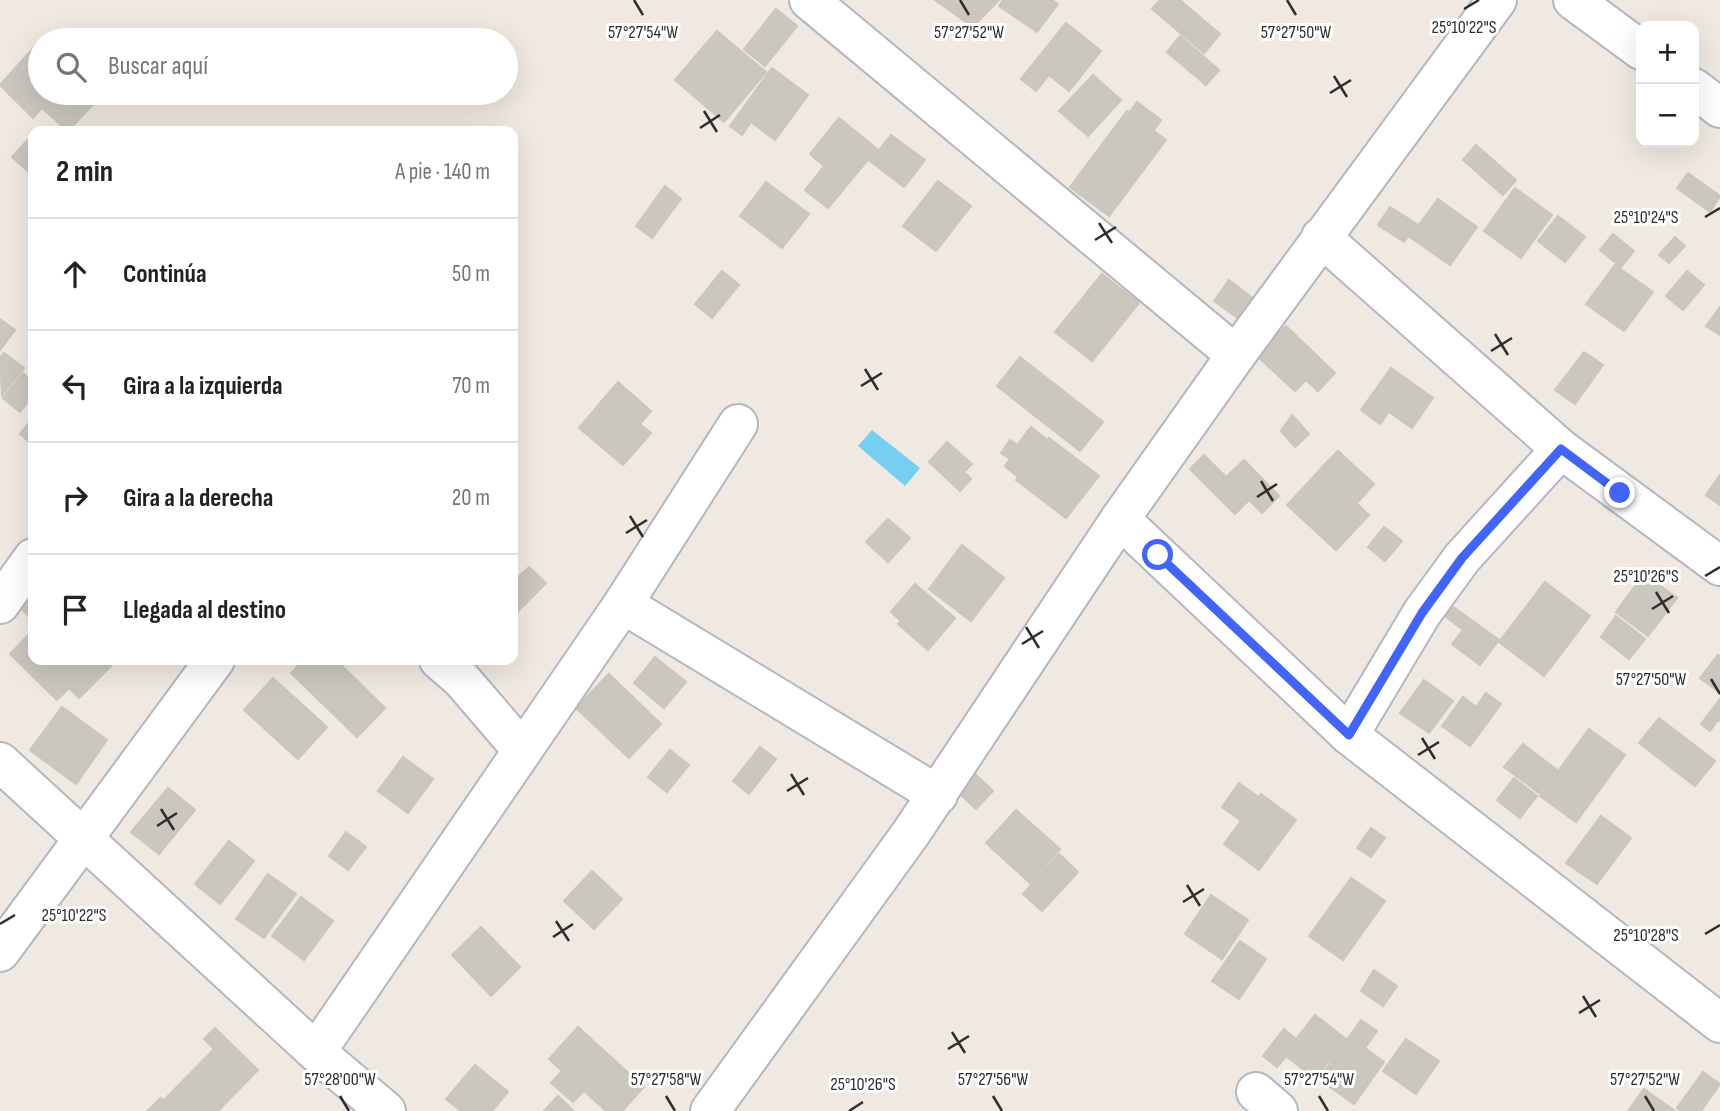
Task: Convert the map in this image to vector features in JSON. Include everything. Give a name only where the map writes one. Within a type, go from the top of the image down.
[{"type":"street","points":[[809,0],[1236,355]]},
{"type":"street","points":[[710,1111],[938,795],[1120,519],[1236,355],[1497,0]]},
{"type":"street","points":[[1573,0],[1636,46]]},
{"type":"street","points":[[1699,93],[1720,108]]},
{"type":"street","points":[[1321,237],[1561,449],[1720,566]]},
{"type":"street","points":[[316,1052],[623,604],[738,424]]},
{"type":"street","points":[[1349,735],[1422,613],[1462,558],[1561,449]]},
{"type":"street","points":[[1120,519],[1349,735],[1720,1023]]},
{"type":"street","points":[[0,604],[28,565]]},
{"type":"street","points":[[623,604],[938,795]]},
{"type":"street","points":[[0,951],[211,665]]},
{"type":"street","points":[[445,665],[462,680],[522,750]]},
{"type":"street","points":[[0,762],[316,1052],[386,1111]]},
{"type":"water","points":[[872,430],[920,468],[905,486],[858,446]]},
{"type":"building","points":[[935,0],[999,0],[973,27]]},
{"type":"building","points":[[1003,0],[1052,0],[1058,4],[1037,32],[999,6]]},
{"type":"building","points":[[1160,0],[1180,0],[1220,34],[1204,53],[1152,9]]},
{"type":"building","points":[[776,9],[797,26],[765,66],[744,49]]},
{"type":"building","points":[[1066,23],[1101,51],[1069,91],[1049,75],[1036,91],[1021,79]]},
{"type":"building","points":[[717,31],[766,72],[724,122],[675,80]]},
{"type":"building","points":[[1180,36],[1219,70],[1206,85],[1167,52]]},
{"type":"building","points":[[28,54],[28,105],[92,105],[73,126],[62,126],[42,108],[33,118],[0,85]]},
{"type":"building","points":[[772,68],[808,95],[775,140],[751,122],[742,135],[730,126]]},
{"type":"building","points":[[1093,75],[1121,100],[1088,136],[1059,111]]},
{"type":"building","points":[[1137,102],[1161,120],[1154,130],[1130,112]]},
{"type":"building","points":[[1127,111],[1166,140],[1109,216],[1070,187]]},
{"type":"building","points":[[839,118],[877,149],[828,208],[805,190],[824,166],[810,154]]},
{"type":"building","points":[[891,135],[925,160],[904,187],[870,161]]},
{"type":"building","points":[[28,139],[28,171],[12,157]]},
{"type":"building","points":[[1476,145],[1516,180],[1503,195],[1463,160]]},
{"type":"building","points":[[1688,173],[1720,196],[1710,212],[1677,188]]},
{"type":"building","points":[[938,181],[971,206],[936,251],[903,226]]},
{"type":"building","points":[[766,182],[809,214],[782,248],[740,216]]},
{"type":"building","points":[[665,186],[681,199],[652,238],[636,226]]},
{"type":"building","points":[[1515,188],[1552,215],[1521,258],[1484,231]]},
{"type":"building","points":[[1438,199],[1477,227],[1450,265],[1410,237]]},
{"type":"building","points":[[1390,207],[1417,224],[1404,242],[1378,225]]},
{"type":"building","points":[[1558,216],[1585,237],[1565,262],[1538,241]]},
{"type":"building","points":[[1613,234],[1634,251],[1621,267],[1600,250]]},
{"type":"building","points":[[1675,237],[1685,246],[1669,263],[1659,255]]},
{"type":"building","points":[[1615,265],[1653,292],[1624,331],[1586,304]]},
{"type":"building","points":[[722,271],[739,285],[712,318],[695,304]]},
{"type":"building","points":[[1687,271],[1704,285],[1683,310],[1666,296]]},
{"type":"building","points":[[1102,274],[1139,303],[1092,361],[1055,332]]},
{"type":"building","points":[[1229,280],[1259,303],[1245,323],[1214,301]]},
{"type":"building","points":[[1720,307],[1720,335],[1706,326]]},
{"type":"building","points":[[0,319],[15,330],[0,350]]},
{"type":"building","points":[[1286,326],[1335,373],[1318,391],[1306,380],[1295,391],[1257,356]]},
{"type":"building","points":[[1584,352],[1603,365],[1575,404],[1555,390]]},
{"type":"building","points":[[4,353],[24,368],[2,395],[0,358]]},
{"type":"building","points":[[1020,357],[1103,422],[1080,451],[997,386]]},
{"type":"building","points":[[1391,368],[1433,398],[1412,428],[1389,412],[1380,424],[1361,410]]},
{"type":"building","points":[[23,373],[28,378],[28,402],[20,412],[3,398]]},
{"type":"building","points":[[618,382],[651,411],[640,424],[651,433],[623,465],[579,428]]},
{"type":"building","points":[[1292,415],[1309,434],[1295,447],[1281,431]]},
{"type":"building","points":[[28,424],[28,441],[20,434]]},
{"type":"building","points":[[1031,427],[1046,439],[1017,476],[1005,466],[1010,459],[1001,453],[1010,440],[1017,445]]},
{"type":"building","points":[[1049,438],[1099,476],[1066,518],[1016,480]]},
{"type":"building","points":[[947,442],[972,464],[964,472],[971,479],[960,491],[929,462]]},
{"type":"building","points":[[1338,451],[1374,484],[1358,502],[1321,468]]},
{"type":"building","points":[[1204,455],[1226,477],[1244,460],[1279,496],[1262,513],[1249,500],[1235,514],[1190,469]]},
{"type":"building","points":[[1320,470],[1369,515],[1336,550],[1287,505]]},
{"type":"building","points":[[1720,475],[1720,505],[1706,495]]},
{"type":"building","points":[[888,519],[910,538],[888,562],[866,542]]},
{"type":"building","points":[[1384,527],[1402,541],[1385,561],[1368,547]]},
{"type":"building","points":[[962,545],[1004,578],[971,621],[929,589]]},
{"type":"building","points":[[529,567],[546,583],[518,611],[518,577]]},
{"type":"building","points":[[1644,574],[1677,598],[1648,636],[1616,612]]},
{"type":"building","points":[[1545,582],[1590,616],[1544,676],[1499,642]]},
{"type":"building","points":[[915,584],[955,618],[928,650],[898,624],[901,621],[891,612]]},
{"type":"building","points":[[28,598],[28,616],[19,606]]},
{"type":"building","points":[[1452,606],[1499,640],[1480,665],[1452,644],[1463,630],[1445,616]]},
{"type":"building","points":[[1616,616],[1645,639],[1629,659],[1601,637]]},
{"type":"building","points":[[28,635],[28,665],[111,666],[79,698],[69,688],[57,700],[10,654]]},
{"type":"building","points":[[1718,655],[1720,656],[1720,693],[1700,678]]},
{"type":"building","points":[[655,657],[686,682],[664,708],[634,683]]},
{"type":"building","points":[[299,665],[341,665],[385,708],[357,737],[291,673]]},
{"type":"building","points":[[609,674],[661,724],[629,758],[576,708]]},
{"type":"building","points":[[273,678],[327,727],[298,759],[244,710]]},
{"type":"building","points":[[1424,680],[1453,701],[1429,733],[1400,713]]},
{"type":"building","points":[[1486,693],[1501,704],[1470,746],[1442,726],[1463,697],[1476,707]]},
{"type":"building","points":[[1720,699],[1720,721],[1718,720],[1710,731],[1701,724]]},
{"type":"building","points":[[62,707],[107,740],[76,784],[30,750]]},
{"type":"building","points":[[1659,718],[1715,761],[1695,786],[1639,743]]},
{"type":"building","points":[[1589,729],[1625,755],[1576,822],[1540,796]]},
{"type":"building","points":[[1523,744],[1557,770],[1539,793],[1504,767]]},
{"type":"building","points":[[760,747],[776,759],[749,794],[733,781]]},
{"type":"building","points":[[670,750],[689,765],[667,792],[648,777]]},
{"type":"building","points":[[403,757],[433,779],[408,813],[378,791]]},
{"type":"building","points":[[968,767],[993,791],[976,809],[951,785]]},
{"type":"building","points":[[1514,778],[1537,796],[1520,818],[1497,800]]},
{"type":"building","points":[[1239,783],[1257,796],[1240,820],[1222,807]]},
{"type":"building","points":[[168,788],[195,810],[159,854],[131,832]]},
{"type":"building","points":[[1261,794],[1296,820],[1259,870],[1224,844]]},
{"type":"building","points":[[1016,810],[1060,849],[1030,883],[986,843]]},
{"type":"building","points":[[1601,816],[1631,838],[1597,884],[1566,863]]},
{"type":"building","points":[[1371,828],[1385,838],[1371,857],[1357,848]]},
{"type":"building","points":[[346,832],[366,847],[348,870],[329,856]]},
{"type":"building","points":[[229,841],[254,861],[220,904],[195,884]]},
{"type":"building","points":[[1059,854],[1078,872],[1042,911],[1023,894]]},
{"type":"building","points":[[592,871],[622,899],[594,929],[564,901]]},
{"type":"building","points":[[268,874],[296,894],[264,938],[236,919]]},
{"type":"building","points":[[1351,878],[1385,901],[1343,960],[1309,936]]},
{"type":"building","points":[[1211,895],[1248,920],[1222,959],[1185,934]]},
{"type":"building","points":[[301,897],[333,921],[304,960],[272,936]]},
{"type":"building","points":[[481,927],[520,967],[491,996],[452,955]]},
{"type":"building","points":[[1240,941],[1266,959],[1239,999],[1212,981]]},
{"type":"building","points":[[1374,970],[1397,986],[1383,1006],[1361,991]]},
{"type":"building","points":[[1315,1015],[1346,1039],[1315,1079],[1286,1056],[1277,1067],[1263,1056],[1284,1029],[1296,1039]]},
{"type":"building","points":[[1361,1020],[1377,1031],[1365,1048],[1384,1062],[1354,1104],[1319,1079]]},
{"type":"building","points":[[578,1027],[644,1087],[622,1111],[606,1111],[549,1059]]},
{"type":"building","points":[[215,1028],[258,1070],[218,1111],[175,1111],[164,1100],[214,1049],[204,1039]]},
{"type":"building","points":[[1406,1039],[1439,1061],[1416,1094],[1383,1071]]},
{"type":"building","points":[[475,1065],[508,1092],[492,1111],[461,1111],[446,1099]]},
{"type":"building","points":[[561,1072],[583,1092],[573,1102],[551,1083]]},
{"type":"building","points":[[1703,1072],[1720,1084],[1701,1111],[1681,1111],[1677,1108]]},
{"type":"building","points":[[1644,1089],[1675,1111],[1628,1111]]},
{"type":"building","points":[[558,1096],[574,1111],[544,1111]]},
{"type":"building","points":[[161,1098],[174,1111],[147,1111]]},
{"type":"route","points":[[1158,555],[1349,735],[1422,613],[1462,558],[1502,510],[1561,449],[1620,493]]}]
